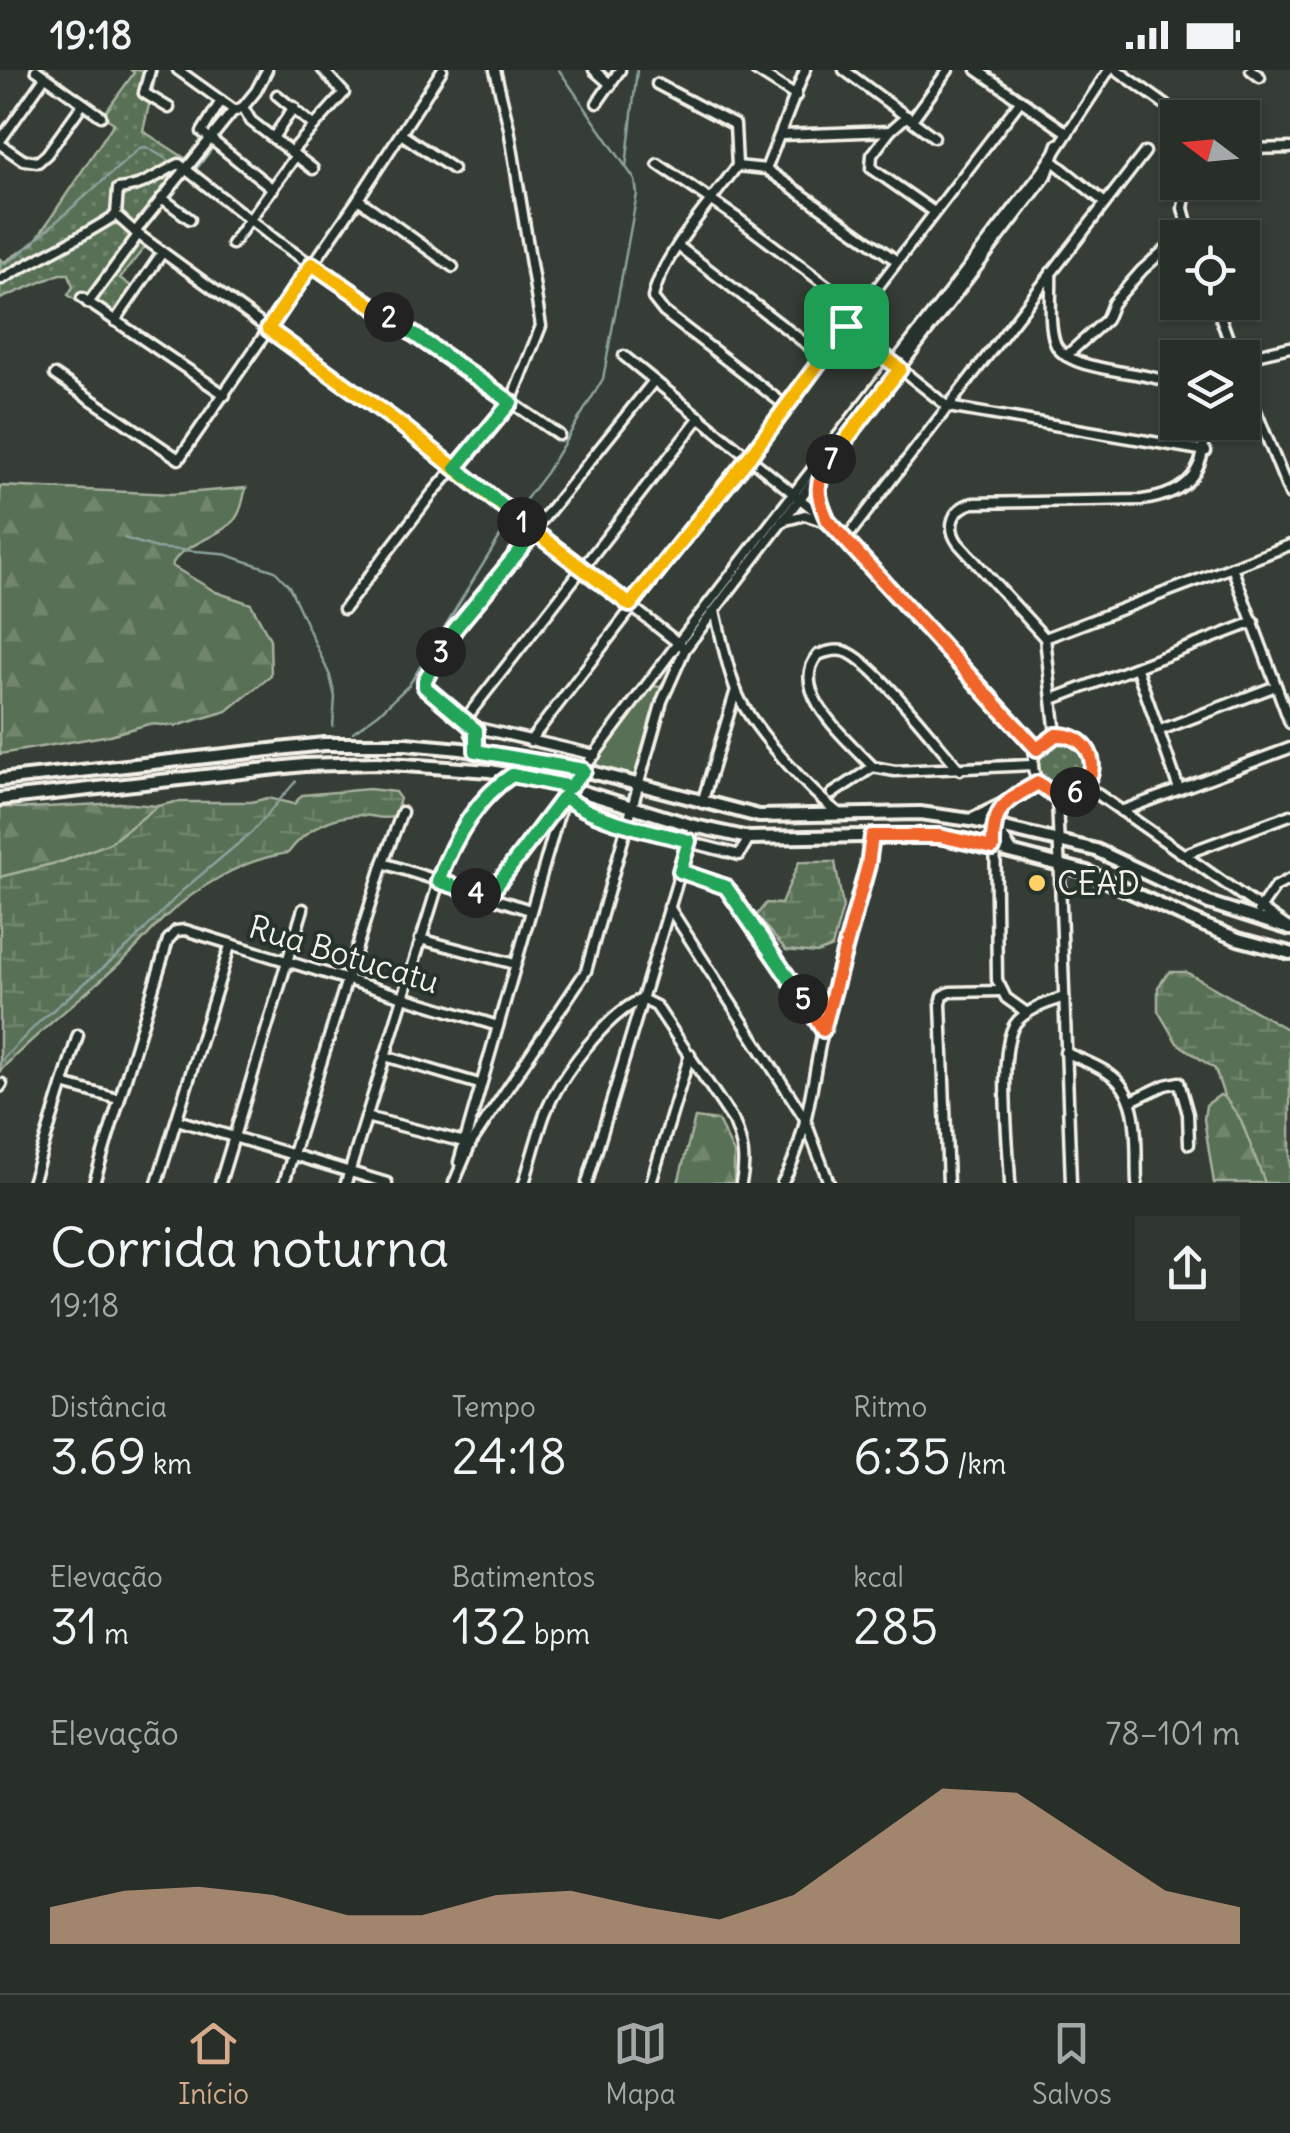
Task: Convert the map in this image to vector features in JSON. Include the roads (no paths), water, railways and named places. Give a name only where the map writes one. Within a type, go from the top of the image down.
[{"type":"main road","points":[[0,780],[324,744],[462,749],[584,770],[759,816],[920,813],[972,820],[1096,850],[1209,903],[1290,929]]},
{"type":"main road","points":[[0,799],[304,765],[405,764],[512,775],[749,838],[940,836],[993,848],[1109,880],[1165,909],[1238,939],[1290,952]]},
{"type":"main road","points":[[972,820],[1001,808]]},
{"type":"main road","points":[[1001,808],[996,826],[1011,853]]},
{"type":"street","points":[[36,70],[101,116]]},
{"type":"street","points":[[150,70],[144,92],[169,108]]},
{"type":"street","points":[[178,70],[238,109],[313,169]]},
{"type":"street","points":[[225,394],[85,300],[143,221],[265,74],[252,70]]},
{"type":"street","points":[[232,244],[314,126],[344,93],[323,70]]},
{"type":"street","points":[[55,375],[178,459],[442,70]]},
{"type":"street","points":[[344,608],[431,495],[511,402],[541,321],[509,128],[494,70]]},
{"type":"street","points":[[594,70],[611,85]]},
{"type":"street","points":[[598,103],[620,70]]},
{"type":"street","points":[[754,70],[796,96]]},
{"type":"street","points":[[766,169],[805,70]]},
{"type":"street","points":[[844,70],[934,137]]},
{"type":"street","points":[[934,212],[870,168],[872,155],[890,131],[910,118],[948,70]]},
{"type":"street","points":[[977,70],[1066,132]]},
{"type":"street","points":[[751,556],[782,521],[798,494],[819,474],[1047,176],[1058,144],[1113,70],[1160,102]]},
{"type":"street","points":[[1252,70],[1260,78]]},
{"type":"street","points":[[45,77],[0,143],[24,160],[38,162],[82,105]]},
{"type":"street","points":[[657,84],[735,125],[737,166],[678,246],[654,301],[786,406]]},
{"type":"street","points":[[277,95],[314,126]]},
{"type":"street","points":[[530,741],[630,605],[750,456],[822,356],[1021,100]]},
{"type":"street","points":[[222,101],[201,130],[273,189]]},
{"type":"street","points":[[273,138],[294,106]]},
{"type":"street","points":[[780,135],[890,131]]},
{"type":"street","points":[[401,134],[453,169]]},
{"type":"street","points":[[1260,149],[1290,148]]},
{"type":"street","points":[[845,540],[1145,152]]},
{"type":"street","points":[[1052,160],[1104,202]]},
{"type":"street","points":[[116,216],[118,189],[136,188],[177,164],[312,264],[559,435]]},
{"type":"street","points":[[658,164],[858,310]]},
{"type":"street","points":[[737,166],[766,169],[897,261]]},
{"type":"street","points":[[162,198],[190,219]]},
{"type":"street","points":[[358,199],[453,267]]},
{"type":"street","points":[[116,216],[353,388],[681,646]]},
{"type":"street","points":[[2,279],[116,216]]},
{"type":"street","points":[[678,246],[822,356]]},
{"type":"street","points":[[115,321],[162,253]]},
{"type":"street","points":[[1066,356],[1106,320],[1113,303],[1160,254]]},
{"type":"street","points":[[1051,272],[1054,339],[1066,356],[1096,366],[1160,377]]},
{"type":"street","points":[[846,326],[948,407],[1206,451]]},
{"type":"street","points":[[1260,353],[1290,347]]},
{"type":"street","points":[[624,356],[830,522],[1037,749]]},
{"type":"street","points":[[488,897],[898,367]]},
{"type":"street","points":[[476,751],[475,734],[466,719],[428,690],[425,680],[455,629],[654,382]]},
{"type":"street","points":[[466,719],[700,417]]},
{"type":"street","points":[[1260,421],[1290,495]]},
{"type":"street","points":[[1056,735],[1046,638],[958,544],[952,529],[956,512],[973,503],[1160,498],[1196,473],[1206,451],[1205,440]]},
{"type":"street","points":[[819,474],[820,500],[830,522]]},
{"type":"street","points":[[782,521],[806,515],[830,522]]},
{"type":"street","points":[[1046,638],[1290,545]]},
{"type":"street","points":[[1232,567],[1290,723]]},
{"type":"street","points":[[712,608],[736,690],[751,719],[842,816]]},
{"type":"street","points":[[1053,699],[1254,622]]},
{"type":"street","points":[[467,1142],[586,970],[681,646]]},
{"type":"street","points":[[960,770],[855,656],[841,650],[818,655],[809,670],[810,690],[817,704],[873,767],[895,771],[960,770],[1032,766]]},
{"type":"street","points":[[1137,669],[1179,789]]},
{"type":"street","points":[[1158,730],[1276,686]]},
{"type":"street","points":[[645,690],[654,692],[662,701]]},
{"type":"street","points":[[702,803],[736,690]]},
{"type":"street","points":[[475,734],[502,735],[595,754]]},
{"type":"street","points":[[462,749],[475,734]]},
{"type":"street","points":[[1056,735],[1075,737],[1088,749],[1093,762],[1086,786],[1072,794],[1056,796],[1038,783],[1032,766],[1037,749],[1056,735]]},
{"type":"street","points":[[1121,811],[1290,748]]},
{"type":"street","points":[[832,794],[873,767]]},
{"type":"street","points":[[346,1183],[438,881],[470,818],[498,784],[512,775]]},
{"type":"street","points":[[1001,808],[1038,783]]},
{"type":"street","points":[[1086,786],[1261,905],[1290,929]]},
{"type":"street","points":[[568,792],[575,804],[627,824],[739,855],[749,838]]},
{"type":"street","points":[[455,1178],[479,1084],[568,792]]},
{"type":"street","points":[[1056,796],[1071,1183]]},
{"type":"street","points":[[284,1183],[402,812]]},
{"type":"street","points":[[1185,854],[1290,815]]},
{"type":"street","points":[[587,1183],[694,826]]},
{"type":"street","points":[[996,826],[993,848],[1000,991]]},
{"type":"street","points":[[782,1183],[790,1170],[804,1117],[872,836]]},
{"type":"street","points":[[383,862],[530,910]]},
{"type":"street","points":[[680,871],[717,882],[732,893],[823,1030]]},
{"type":"street","points":[[1255,920],[1276,887],[1290,879]]},
{"type":"street","points":[[670,907],[804,1117],[830,1183]]},
{"type":"street","points":[[220,1183],[304,909]]},
{"type":"street","name":"Rua Botucatu","points":[[118,1099],[168,940],[176,931],[186,930],[498,1026]]},
{"type":"street","points":[[420,940],[516,964]]},
{"type":"street","points":[[157,1183],[230,946]]},
{"type":"street","points":[[948,1183],[943,996],[950,992],[1000,991],[1026,1014]]},
{"type":"street","points":[[1010,1183],[1006,1055],[1012,1029],[1026,1014],[1064,997]]},
{"type":"street","points":[[642,1000],[656,1006],[742,1141],[745,1164],[741,1183]]},
{"type":"street","points":[[524,1183],[546,1111],[556,1093],[598,1034],[621,1012],[642,1000]]},
{"type":"street","points":[[32,1183],[78,1035]]},
{"type":"street","points":[[1066,1052],[1110,1074],[1129,1092],[1137,1183]]},
{"type":"street","points":[[651,1183],[690,1054]]},
{"type":"street","points":[[385,1056],[479,1084]]},
{"type":"street","points":[[1131,1101],[1165,1084],[1180,1082],[1188,1114],[1189,1144]]},
{"type":"street","points":[[63,1084],[118,1099],[94,1183]]},
{"type":"street","points":[[366,1116],[467,1142]]},
{"type":"street","points":[[177,1120],[387,1183]]},
{"type":"waterway","points":[[249,94],[263,70]]},
{"type":"waterway","points":[[517,511],[546,473],[603,379],[637,194],[635,180],[559,70]]},
{"type":"waterway","points":[[626,167],[637,70]]},
{"type":"waterway","points":[[218,139],[236,113]]},
{"type":"waterway","points":[[195,171],[214,146]]},
{"type":"waterway","points":[[0,266],[16,257],[140,148],[146,147],[175,164]]},
{"type":"waterway","points":[[353,732],[409,685],[512,517]]},
{"type":"waterway","points":[[124,538],[156,548],[221,553],[275,571],[289,586],[330,676],[335,697],[333,726]]},
{"type":"waterway","points":[[0,1062],[40,1021],[130,945],[183,890],[252,832],[296,781]]},
{"type":"place","name":"CEAD","points":[[1037,883]]}]
